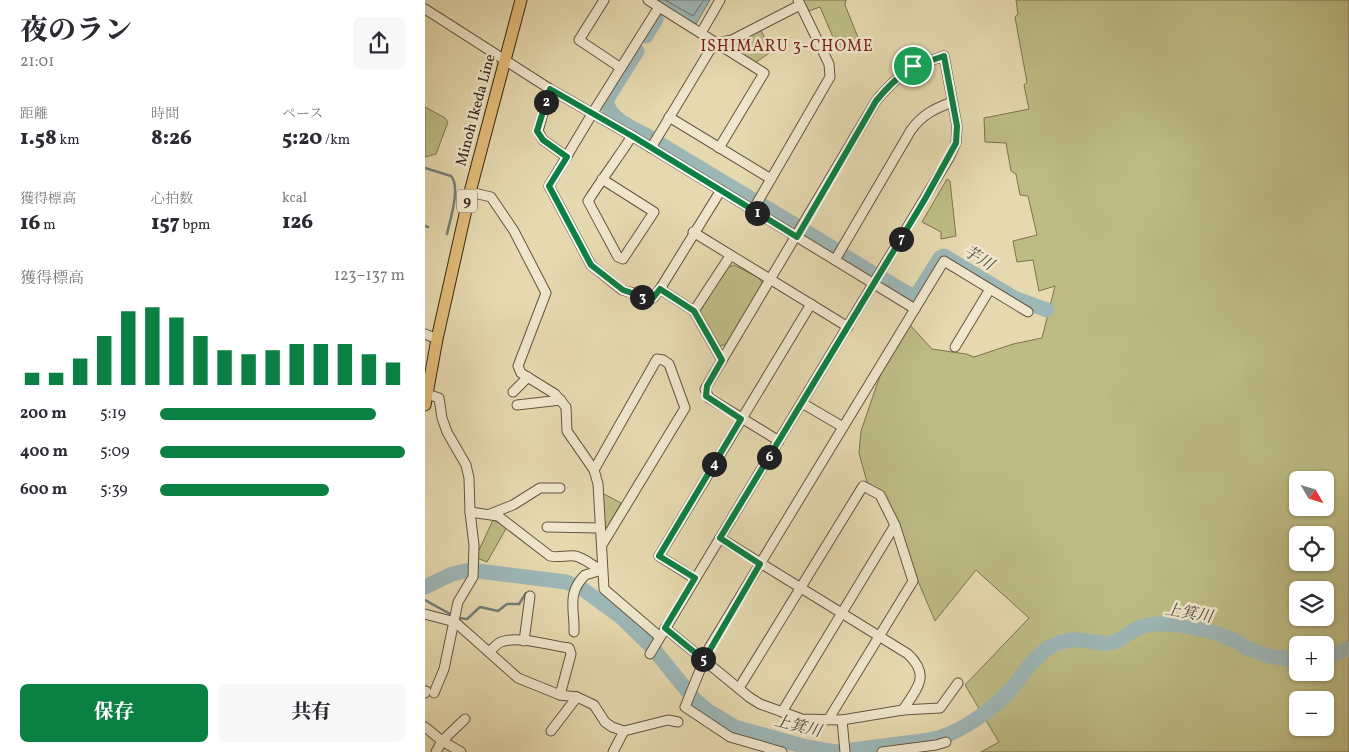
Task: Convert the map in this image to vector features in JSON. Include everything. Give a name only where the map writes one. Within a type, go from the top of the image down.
[{"type":"main road","name":"Minoh Ikeda Line","points":[[426,400],[437,339],[469,192],[521,0]]},
{"type":"street","points":[[604,0],[579,40],[621,68]]},
{"type":"street","points":[[648,0],[764,73],[719,148]]},
{"type":"street","points":[[701,33],[720,0]]},
{"type":"street","points":[[651,148],[709,50],[717,44],[732,40],[799,3],[829,64],[830,77],[756,205]]},
{"type":"street","points":[[659,7],[591,114],[549,186],[591,265],[623,290],[647,298],[653,298],[660,289],[693,232],[721,190]]},
{"type":"street","points":[[425,8],[591,114],[632,136],[721,190],[756,205],[797,237],[915,309]]},
{"type":"street","points":[[652,651],[874,284],[956,143],[957,126],[944,56],[913,66],[891,82],[876,101],[797,237],[722,360],[705,392],[709,398],[779,441]]},
{"type":"street","points":[[550,89],[537,131],[543,140],[567,157]]},
{"type":"street","points":[[835,260],[911,130],[921,117],[932,110],[952,102]]},
{"type":"street","points":[[669,118],[771,179]]},
{"type":"street","points":[[603,179],[654,212],[623,259],[618,257],[588,202],[603,179],[632,136]]},
{"type":"street","points":[[469,192],[491,196],[515,231],[546,293],[518,366],[521,373],[561,400],[566,406],[567,431],[593,470],[598,484],[602,570],[605,590],[660,637]]},
{"type":"street","points":[[693,232],[848,327]]},
{"type":"street","points":[[694,311],[730,256]]},
{"type":"street","points":[[782,752],[730,737],[688,699],[704,660],[944,261],[1028,312]]},
{"type":"street","points":[[660,289],[694,311],[722,360]]},
{"type":"street","points":[[955,346],[990,289]]},
{"type":"street","points":[[695,578],[659,556],[811,304]]},
{"type":"street","points":[[425,334],[437,339]]},
{"type":"street","points":[[593,470],[657,359],[669,364],[685,408],[601,545]]},
{"type":"street","points":[[513,392],[528,377]]},
{"type":"street","points":[[426,400],[439,398],[442,418],[447,432],[466,466],[471,489],[470,512],[474,545],[473,577],[459,602],[444,669],[428,692]]},
{"type":"street","points":[[517,406],[561,400]]},
{"type":"street","points":[[802,403],[843,427]]},
{"type":"street","points":[[739,688],[863,486],[880,495],[895,525],[913,581],[829,720]]},
{"type":"street","points":[[490,514],[513,505],[540,488],[560,488]]},
{"type":"street","points":[[470,512],[490,514],[502,518],[550,556],[581,558],[602,570]]},
{"type":"street","points":[[782,712],[895,525]]},
{"type":"street","points":[[547,527],[600,528]]},
{"type":"street","points":[[720,538],[908,654],[915,661],[921,672],[921,682],[903,710]]},
{"type":"street","points":[[574,632],[571,604],[578,586],[585,575],[602,570]]},
{"type":"street","points":[[524,641],[530,596]]},
{"type":"street","points":[[425,614],[455,622],[518,678],[560,695],[577,696],[594,706],[605,722],[624,731],[668,720],[678,722]]},
{"type":"street","points":[[665,628],[760,704],[802,719],[842,720],[903,710],[939,708],[958,683]]},
{"type":"street","points":[[489,652],[501,642],[524,641],[571,650],[560,695]]},
{"type":"street","points":[[551,731],[577,696]]},
{"type":"street","points":[[436,752],[442,741],[465,719]]},
{"type":"street","points":[[842,720],[845,749]]},
{"type":"street","points":[[425,726],[432,730],[442,741],[461,752]]},
{"type":"street","points":[[613,752],[624,731]]},
{"type":"street","points":[[882,752],[936,746],[946,742]]},
{"type":"shaded area","points":[[803,0],[846,0],[845,5],[859,40],[838,49],[820,7],[809,11]]},
{"type":"shaded area","points":[[1016,0],[1349,0],[1349,752],[981,752],[999,742],[965,685],[1029,618],[976,570],[935,621],[889,513],[867,482],[859,453],[861,431],[882,370],[910,325],[932,349],[974,357],[1013,344],[1042,338],[1055,286],[1039,291],[1033,260],[1017,262],[1013,241],[1037,235],[1028,196],[1020,195],[1016,174],[1011,171],[1006,143],[985,142],[984,118],[1029,109],[1024,85],[1027,82],[1015,17],[1018,14]]},
{"type":"shaded area","points":[[760,29],[772,51],[755,63],[732,49],[731,44]]},
{"type":"shaded area","points":[[425,107],[445,118],[448,122],[436,154],[425,157]]},
{"type":"shaded area","points":[[947,179],[950,181],[956,236],[941,239],[941,232],[922,222]]},
{"type":"shaded area","points":[[734,265],[759,278],[763,285],[726,344],[718,347],[699,313],[726,268]]},
{"type":"shaded area","points":[[602,493],[621,503],[607,528],[603,527]]},
{"type":"shaded area","points":[[493,520],[507,527],[487,562],[477,558],[476,552],[479,550]]},
{"type":"water","points":[[655,0],[710,0],[696,24]]},
{"type":"waterway","name":"芋川","points":[[646,36],[656,19]]},
{"type":"waterway","name":"芋川","points":[[637,51],[607,99],[608,106],[616,117],[649,137]]},
{"type":"waterway","name":"芋川","points":[[660,144],[795,225]]},
{"type":"waterway","points":[[425,168],[451,176],[454,181],[454,204],[447,234]]},
{"type":"waterway","name":"芋川","points":[[803,230],[834,249]]},
{"type":"waterway","name":"芋川","points":[[843,255],[874,274]]},
{"type":"waterway","name":"芋川","points":[[885,280],[915,298],[940,258],[944,256],[1014,298],[1047,310]]},
{"type":"waterway","name":"上箕川","points":[[425,587],[452,574],[470,570],[566,582],[581,588],[621,617],[651,646],[694,699],[708,711],[735,727],[806,747],[836,752],[930,740],[952,733],[975,720],[996,704],[1036,659],[1047,649],[1063,641],[1079,640],[1108,643],[1114,642],[1140,627],[1167,624],[1193,627],[1219,634],[1240,643]]},
{"type":"waterway","points":[[458,618],[467,619],[480,607],[498,611],[507,604],[519,604],[526,593]]},
{"type":"waterway","points":[[425,600],[452,615]]},
{"type":"waterway","name":"上箕川","points":[[1244,647],[1269,656],[1289,659]]},
{"type":"waterway","name":"上箕川","points":[[1334,654],[1349,649]]},
{"type":"district","name":"ISHIMARU 3-CHOME","points":[[787,45]]},
{"type":"route","points":[[944,56],[957,126],[956,143],[925,199],[720,538],[760,564],[709,648],[704,660],[665,628],[695,578],[659,556],[741,419],[706,396],[705,389],[722,360],[694,311],[660,289],[653,298],[647,298],[623,290],[591,265],[549,186],[567,157],[543,140],[537,131],[550,89],[632,136],[797,237],[802,224],[876,101],[891,82],[913,66],[944,56]]}]
